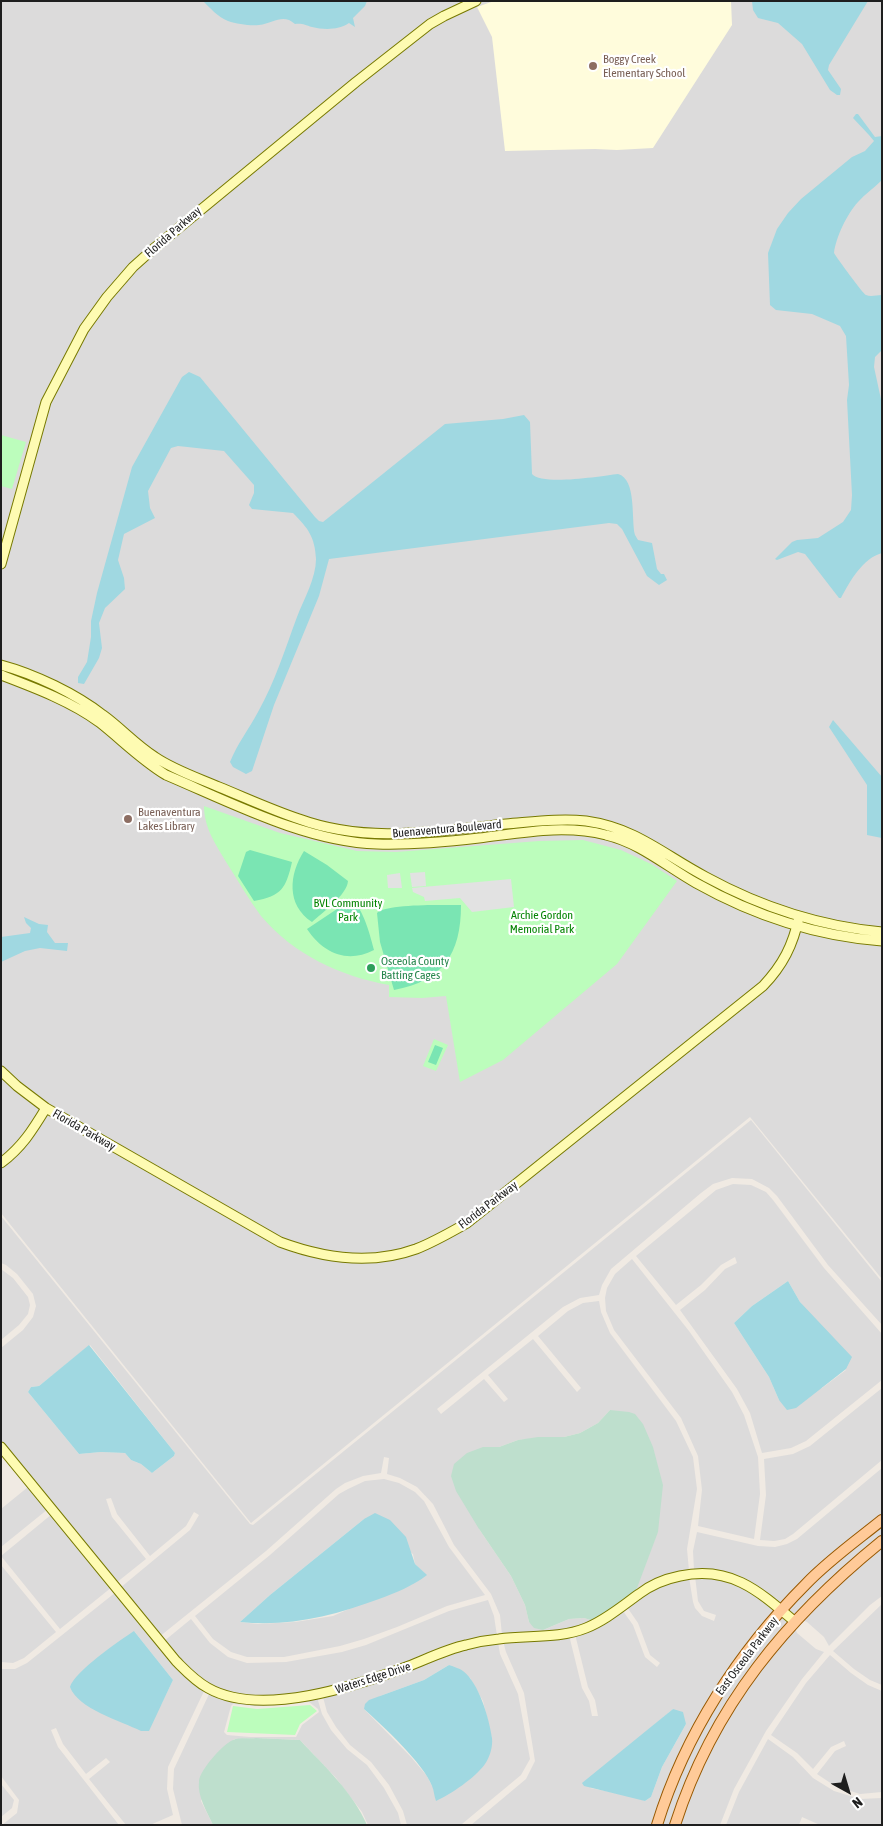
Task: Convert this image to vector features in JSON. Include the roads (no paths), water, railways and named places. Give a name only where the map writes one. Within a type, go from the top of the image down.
[{"type":"main road","name":"East Osceola Parkway","points":[[657,1825],[676,1772],[712,1703],[740,1661],[782,1610],[826,1565],[882,1520]]},
{"type":"main road","name":"East Osceola Parkway","points":[[675,1825],[693,1777],[716,1730],[749,1678],[794,1621],[832,1583],[882,1541]]},
{"type":"street","name":"Florida Parkway","points":[[1,564],[46,402],[84,329],[107,297],[133,267],[152,250],[356,82],[430,24],[476,1]]},
{"type":"street","name":"Buenaventura Boulevard","points":[[1,665],[42,680],[90,704],[142,748],[169,766],[300,820],[356,833],[379,835],[405,835],[529,822],[587,821],[633,834],[703,876],[743,896],[799,917],[835,926],[882,932]]},
{"type":"street","name":"Buenaventura Boulevard","points":[[1,675],[42,691],[84,713],[98,722],[150,766],[166,775],[297,829],[329,838],[376,844],[410,844],[564,830],[591,832],[628,842],[695,883],[773,919],[831,934],[882,942]]},
{"type":"street","name":"Florida Parkway","points":[[1,1071],[46,1108],[280,1242],[305,1251],[352,1258],[385,1256],[414,1250],[434,1242],[468,1222],[762,986],[782,963],[790,948],[799,917]]},
{"type":"street","points":[[1,1163],[17,1151],[26,1140],[46,1108]]},
{"type":"street","name":"Waters Edge Drive","points":[[1,1446],[176,1661],[189,1674],[208,1688],[236,1698],[265,1700],[319,1694],[349,1688],[464,1645],[500,1639],[540,1637],[584,1629],[607,1618],[640,1593],[662,1580],[692,1573],[713,1574],[738,1580],[756,1589],[794,1621]]},
{"type":"water","points":[[203,1],[367,1],[365,6],[353,18],[355,27],[349,23],[341,27],[326,29],[295,24],[286,19],[259,25],[235,23],[221,17]]},
{"type":"water","points":[[752,1],[868,1],[829,65],[828,70],[841,89],[840,95],[830,90],[802,44],[778,23],[758,18],[753,10]]},
{"type":"water","points":[[858,114],[875,137],[882,136],[882,180],[861,199],[846,219],[834,253],[866,295],[882,295],[882,350],[875,357],[874,367],[882,404],[882,553],[863,565],[841,598],[839,598],[805,554],[798,552],[777,560],[775,559],[792,542],[818,538],[843,522],[851,510],[852,495],[847,400],[849,385],[846,336],[840,326],[812,314],[776,310],[770,305],[768,253],[777,229],[801,199],[852,157],[865,151],[874,141],[853,118]]},
{"type":"water","points":[[189,372],[200,377],[315,517],[323,522],[445,424],[503,419],[524,415],[530,422],[532,474],[538,478],[559,480],[618,474],[624,477],[631,492],[635,535],[638,540],[652,543],[657,569],[661,574],[664,574],[667,580],[659,585],[647,576],[622,529],[617,524],[609,523],[329,559],[319,596],[274,705],[252,771],[246,774],[233,767],[230,762],[264,701],[275,677],[312,581],[316,559],[310,533],[293,513],[252,509],[249,505],[254,493],[254,485],[224,451],[178,446],[171,448],[148,491],[150,508],[155,518],[124,534],[118,560],[124,578],[125,589],[105,608],[99,623],[102,648],[99,658],[84,684],[78,683],[78,677],[87,662],[91,637],[91,621],[97,593],[132,467],[182,377]]},
{"type":"water","points":[[833,720],[882,777],[882,838],[867,835],[867,785],[829,727]]},
{"type":"water","points":[[24,917],[39,924],[48,925],[47,932],[55,943],[68,943],[67,951],[40,948],[25,951],[1,962],[1,937],[30,933],[31,928],[26,923]]},
{"type":"water","points":[[788,1281],[800,1302],[852,1357],[846,1369],[796,1408],[787,1410],[779,1400],[769,1377],[734,1323],[752,1306]]},
{"type":"water","points":[[89,1345],[175,1453],[174,1456],[152,1473],[141,1464],[131,1460],[125,1453],[101,1452],[79,1454],[28,1392],[31,1387],[39,1386]]},
{"type":"water","points":[[375,1513],[390,1520],[406,1537],[415,1564],[427,1575],[410,1586],[391,1594],[328,1615],[276,1623],[240,1622],[270,1595],[364,1519]]},
{"type":"water","points":[[134,1631],[173,1680],[149,1731],[141,1731],[101,1714],[82,1702],[70,1687],[88,1665]]},
{"type":"water","points":[[449,1665],[463,1671],[474,1684],[486,1711],[491,1730],[492,1744],[488,1758],[481,1769],[462,1785],[436,1801],[432,1786],[421,1767],[402,1745],[364,1709],[365,1704],[369,1700],[424,1680]]},
{"type":"water","points":[[673,1709],[683,1712],[686,1724],[662,1767],[651,1797],[645,1801],[584,1786],[582,1783]]},
{"type":"place","name":"Boggy Creek Elementary School","points":[[593,66]]},
{"type":"place","name":"Buenaventura Lakes Library","points":[[128,819]]},
{"type":"place","name":"Osceola County Batting Cages","points":[[371,968]]},
{"type":"park label","name":"BVL Community Park","points":[[348,910]]},
{"type":"park label","name":"Archie Gordon Memorial Park","points":[[542,922]]}]
